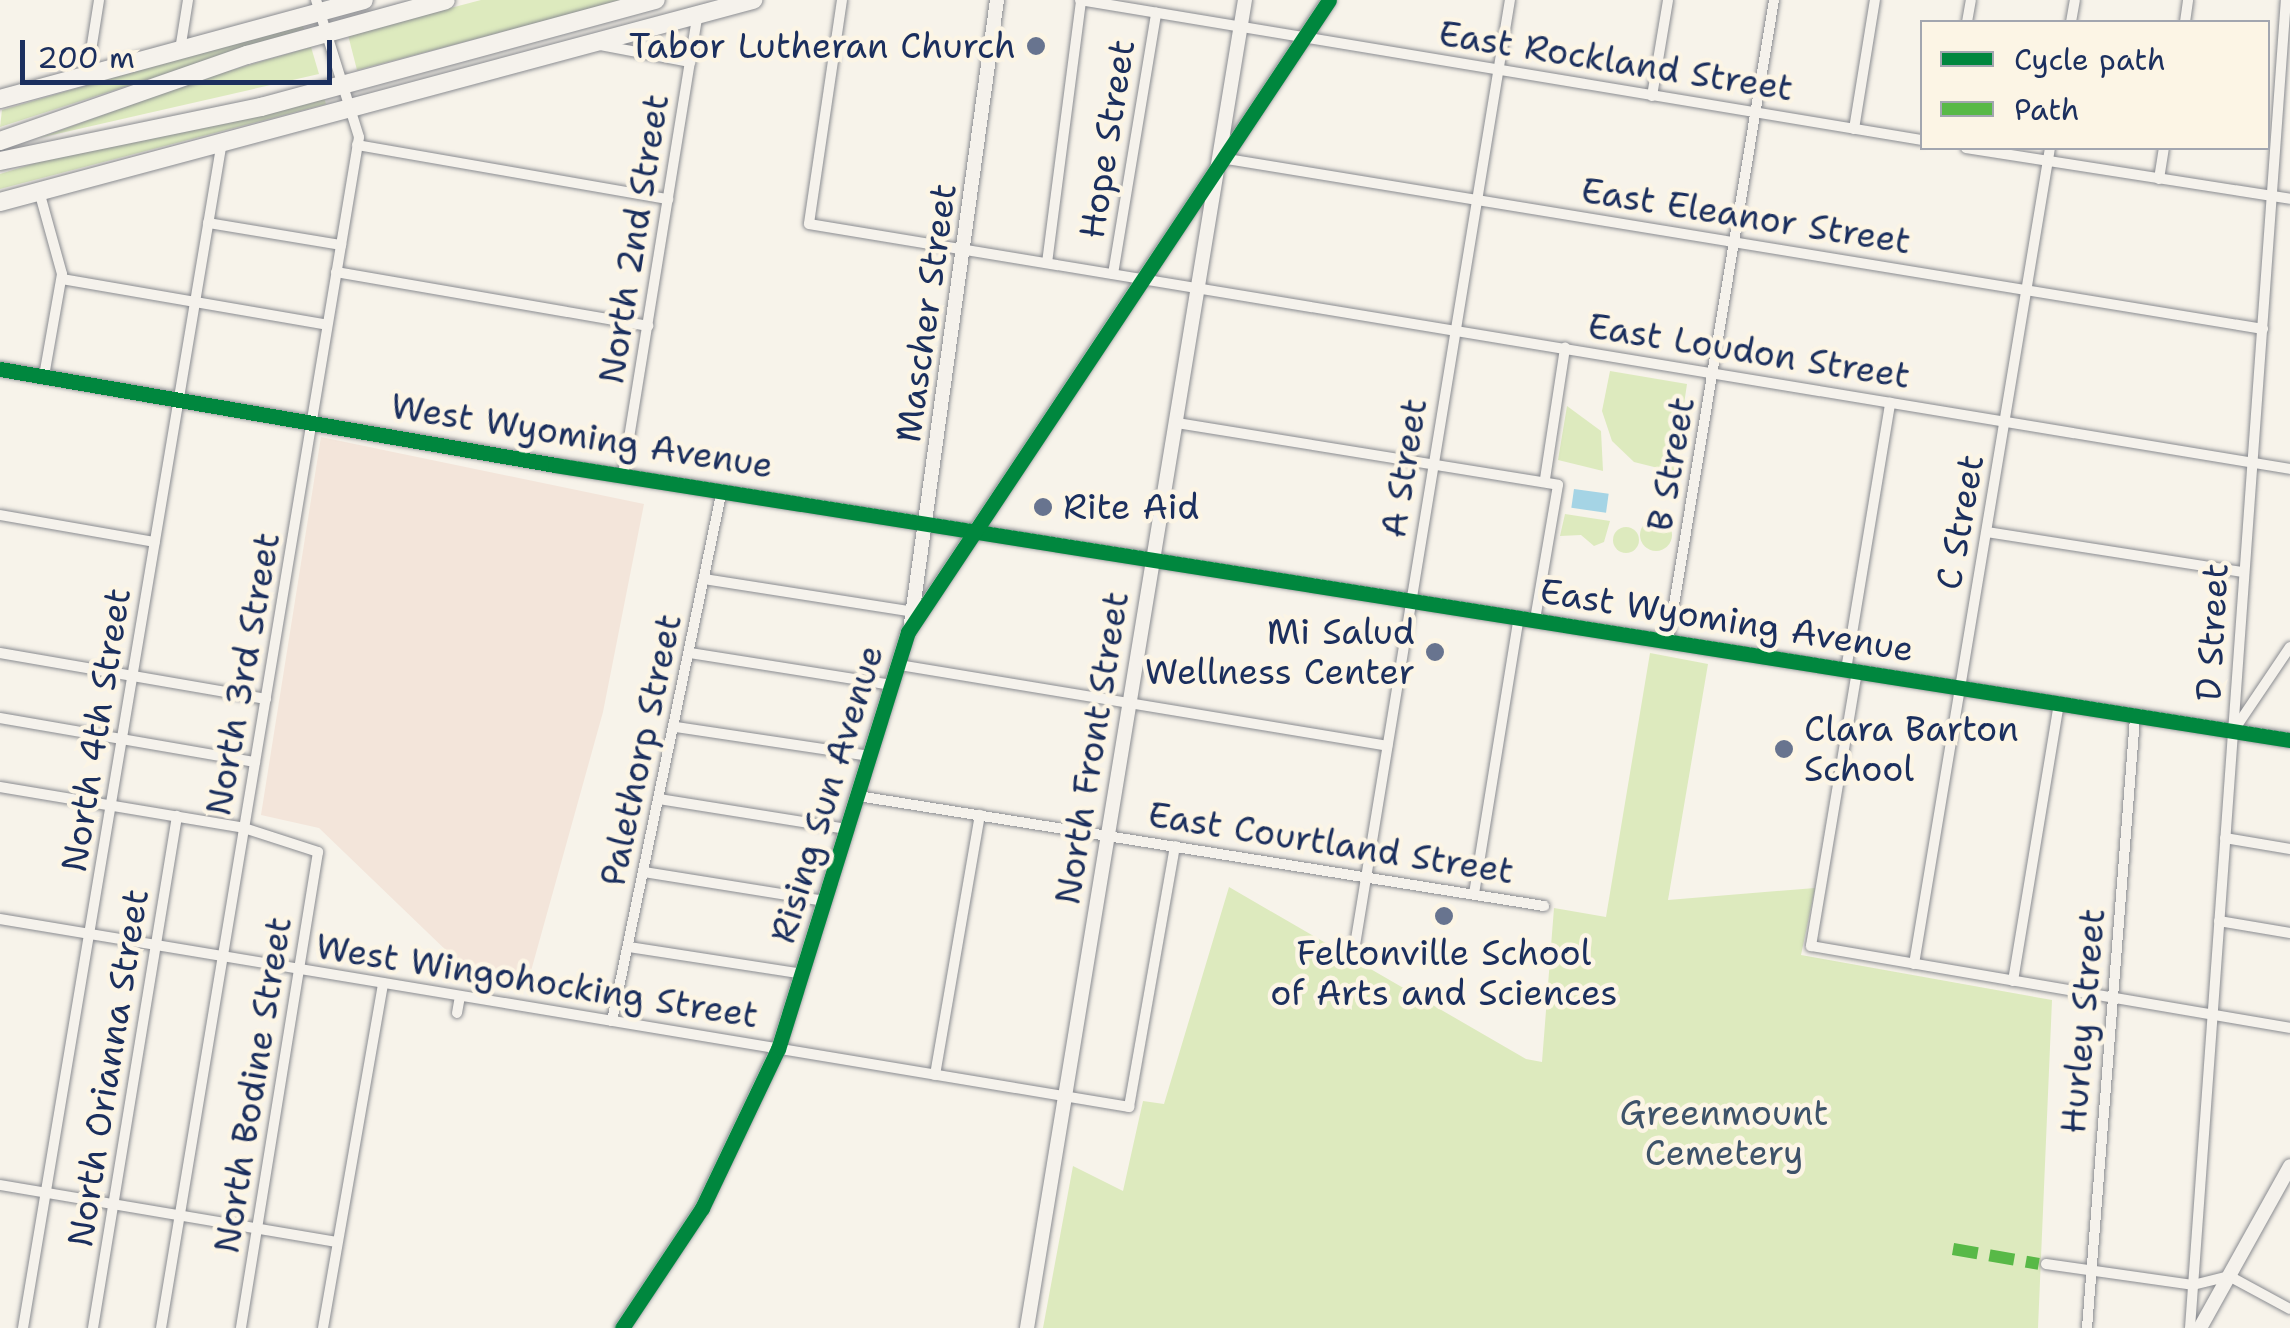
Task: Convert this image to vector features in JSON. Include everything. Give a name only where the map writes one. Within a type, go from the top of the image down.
[{"type":"highway","points":[[0,100],[180,50],[318,6],[364,0]]},
{"type":"highway","points":[[2,150],[325,33],[446,0]]},
{"type":"highway","points":[[0,202],[751,0]]},
{"type":"highway","points":[[2,150],[342,86],[649,2]]},
{"type":"highway","points":[[584,42],[649,2]]},
{"type":"street","points":[[87,76],[99,0]]},
{"type":"street","points":[[180,50],[188,0]]},
{"type":"street","name":"East Loudon Street","points":[[842,0],[808,224],[2290,468]]},
{"type":"street","name":"Mascher Street","points":[[908,632],[966,251],[997,0]]},
{"type":"street","points":[[1047,264],[1080,0]]},
{"type":"street","name":"East Rockland Street","points":[[1080,0],[1920,140]]},
{"type":"street","name":"North Front Street","points":[[1027,1328],[1245,0]]},
{"type":"street","name":"Rising Sun Avenue","points":[[622,1328],[702,1208],[778,1048],[908,632],[981,531],[1221,158],[1329,0]]},
{"type":"street","name":"A Street","points":[[1354,945],[1510,0]]},
{"type":"street","points":[[1652,96],[1668,0]]},
{"type":"street","name":"B Street","points":[[1668,640],[1774,0]]},
{"type":"street","points":[[1854,129],[1875,0]]},
{"type":"street","name":"D Street","points":[[2190,1328],[2286,0]]},
{"type":"street","points":[[318,6],[325,33]]},
{"type":"street","name":"North 2nd Street","points":[[623,475],[698,12]]},
{"type":"street","name":"Hope Street","points":[[1113,274],[1156,12]]},
{"type":"street","name":"North 3rd Street","points":[[161,1328],[358,146],[350,106],[325,33]]},
{"type":"street","points":[[584,42],[690,62]]},
{"type":"street","name":"North 4th Street","points":[[23,1328],[222,141]]},
{"type":"street","points":[[358,146],[668,200]]},
{"type":"street","points":[[1979,150],[2290,199]]},
{"type":"street","name":"C Street","points":[[1914,964],[2050,150]]},
{"type":"street","points":[[2159,179],[2164,150]]},
{"type":"street","name":"East Eleanor Street","points":[[1221,158],[2263,330]]},
{"type":"street","points":[[39,191],[62,279],[44,376]]},
{"type":"street","points":[[208,223],[340,245]]},
{"type":"street","points":[[336,272],[648,326]]},
{"type":"street","points":[[62,279],[327,326]]},
{"type":"street","points":[[1545,479],[1566,348]]},
{"type":"street","name":"West Wyoming Avenue","points":[[0,369],[623,475],[1154,559]]},
{"type":"street","points":[[1890,403],[1811,946],[2290,1028]]},
{"type":"street","points":[[1177,422],[1545,479],[1558,485],[1536,620]]},
{"type":"street","name":"Palethorp Street","points":[[612,1021],[676,727],[722,490]]},
{"type":"street","points":[[0,515],[154,542]]},
{"type":"street","points":[[1987,532],[2242,572]]},
{"type":"street","name":"East Wyoming Avenue","points":[[1154,559],[2290,740]]},
{"type":"street","points":[[704,579],[914,612]]},
{"type":"street","points":[[1474,894],[1519,617]]},
{"type":"street","points":[[2234,731],[2290,646]]},
{"type":"street","points":[[690,653],[892,684]]},
{"type":"street","points":[[0,654],[266,699]]},
{"type":"street","points":[[898,665],[1387,746]]},
{"type":"street","points":[[2013,981],[2059,704]]},
{"type":"street","points":[[0,718],[255,762]]},
{"type":"street","name":"Hurley Street","points":[[2087,1328],[2135,718]]},
{"type":"street","points":[[676,727],[870,756]]},
{"type":"street","points":[[0,787],[244,828]]},
{"type":"street","name":"East Courtland Street","points":[[858,796],[1544,906]]},
{"type":"street","points":[[660,799],[847,829]]},
{"type":"street","name":"North Orianna Street","points":[[92,1328],[177,816]]},
{"type":"street","points":[[935,1075],[980,816]]},
{"type":"street","name":"North Bodine Street","points":[[241,1328],[302,970],[317,851],[244,828]]},
{"type":"street","points":[[2225,838],[2290,849]]},
{"type":"street","name":"West Wingohocking Street","points":[[0,919],[1129,1107],[1175,846]]},
{"type":"street","points":[[644,872],[825,901]]},
{"type":"street","points":[[2219,921],[2290,933]]},
{"type":"street","points":[[628,947],[802,974]]},
{"type":"street","points":[[323,1328],[383,983]]},
{"type":"street","points":[[457,1013],[460,996]]},
{"type":"street","points":[[2200,1328],[2290,1166]]},
{"type":"street","points":[[0,1185],[336,1242]]},
{"type":"street","points":[[2046,1264],[2193,1285],[2229,1276],[2290,1308]]},
{"type":"shaded area","points":[[321,437],[644,504],[603,712],[526,989],[479,982],[319,828],[261,815]]},
{"type":"green space","points":[[481,0],[625,0],[357,70],[348,35]]},
{"type":"green space","points":[[301,23],[304,29],[0,127],[2,110]]},
{"type":"green space","points":[[311,47],[319,74],[39,138],[211,76]]},
{"type":"green space","points":[[324,98],[326,104],[0,189],[0,174],[80,149]]},
{"type":"green space","points":[[1610,371],[1687,384],[1674,472],[1634,462],[1612,441],[1602,411]]},
{"type":"green space","points":[[1567,406],[1601,431],[1603,471],[1558,460]]},
{"type":"green space","points":[[1565,514],[1610,521],[1604,542],[1594,546],[1581,535],[1560,536]]},
{"type":"green space","points":[[1656,519],[1668,523],[1672,535],[1668,547],[1656,551],[1644,547],[1640,535],[1644,523]]},
{"type":"green space","points":[[1626,527],[1635,531],[1639,540],[1635,549],[1626,553],[1617,549],[1613,540],[1617,531]]},
{"type":"green space","name":"Greenmount Cemetery","points":[[1650,653],[1708,664],[1668,900],[1815,888],[1801,955],[2052,1000],[2038,1328],[1043,1328],[1073,1166],[1123,1191],[1143,1101],[1164,1104],[1229,887],[1526,1059],[1542,1062],[1554,908],[1606,917]]},
{"type":"water","points":[[1574,489],[1609,494],[1606,513],[1571,508]]},
{"type":"marked path","points":[[1953,1249],[2039,1264]]},
{"type":"cycle path","points":[[622,1328],[702,1208],[778,1049],[908,632],[1329,0]]},
{"type":"cycle path","points":[[0,369],[555,465],[2290,740]]},
{"type":"place","name":"Tabor Lutheran Church","points":[[1036,46]]},
{"type":"place","name":"Rite Aid","points":[[1043,507]]},
{"type":"place","name":"Mi Salud Wellness Center","points":[[1435,652]]},
{"type":"place","name":"Clara Barton School","points":[[1784,749]]},
{"type":"place","name":"Feltonville School of Arts and Sciences","points":[[1444,916]]}]
